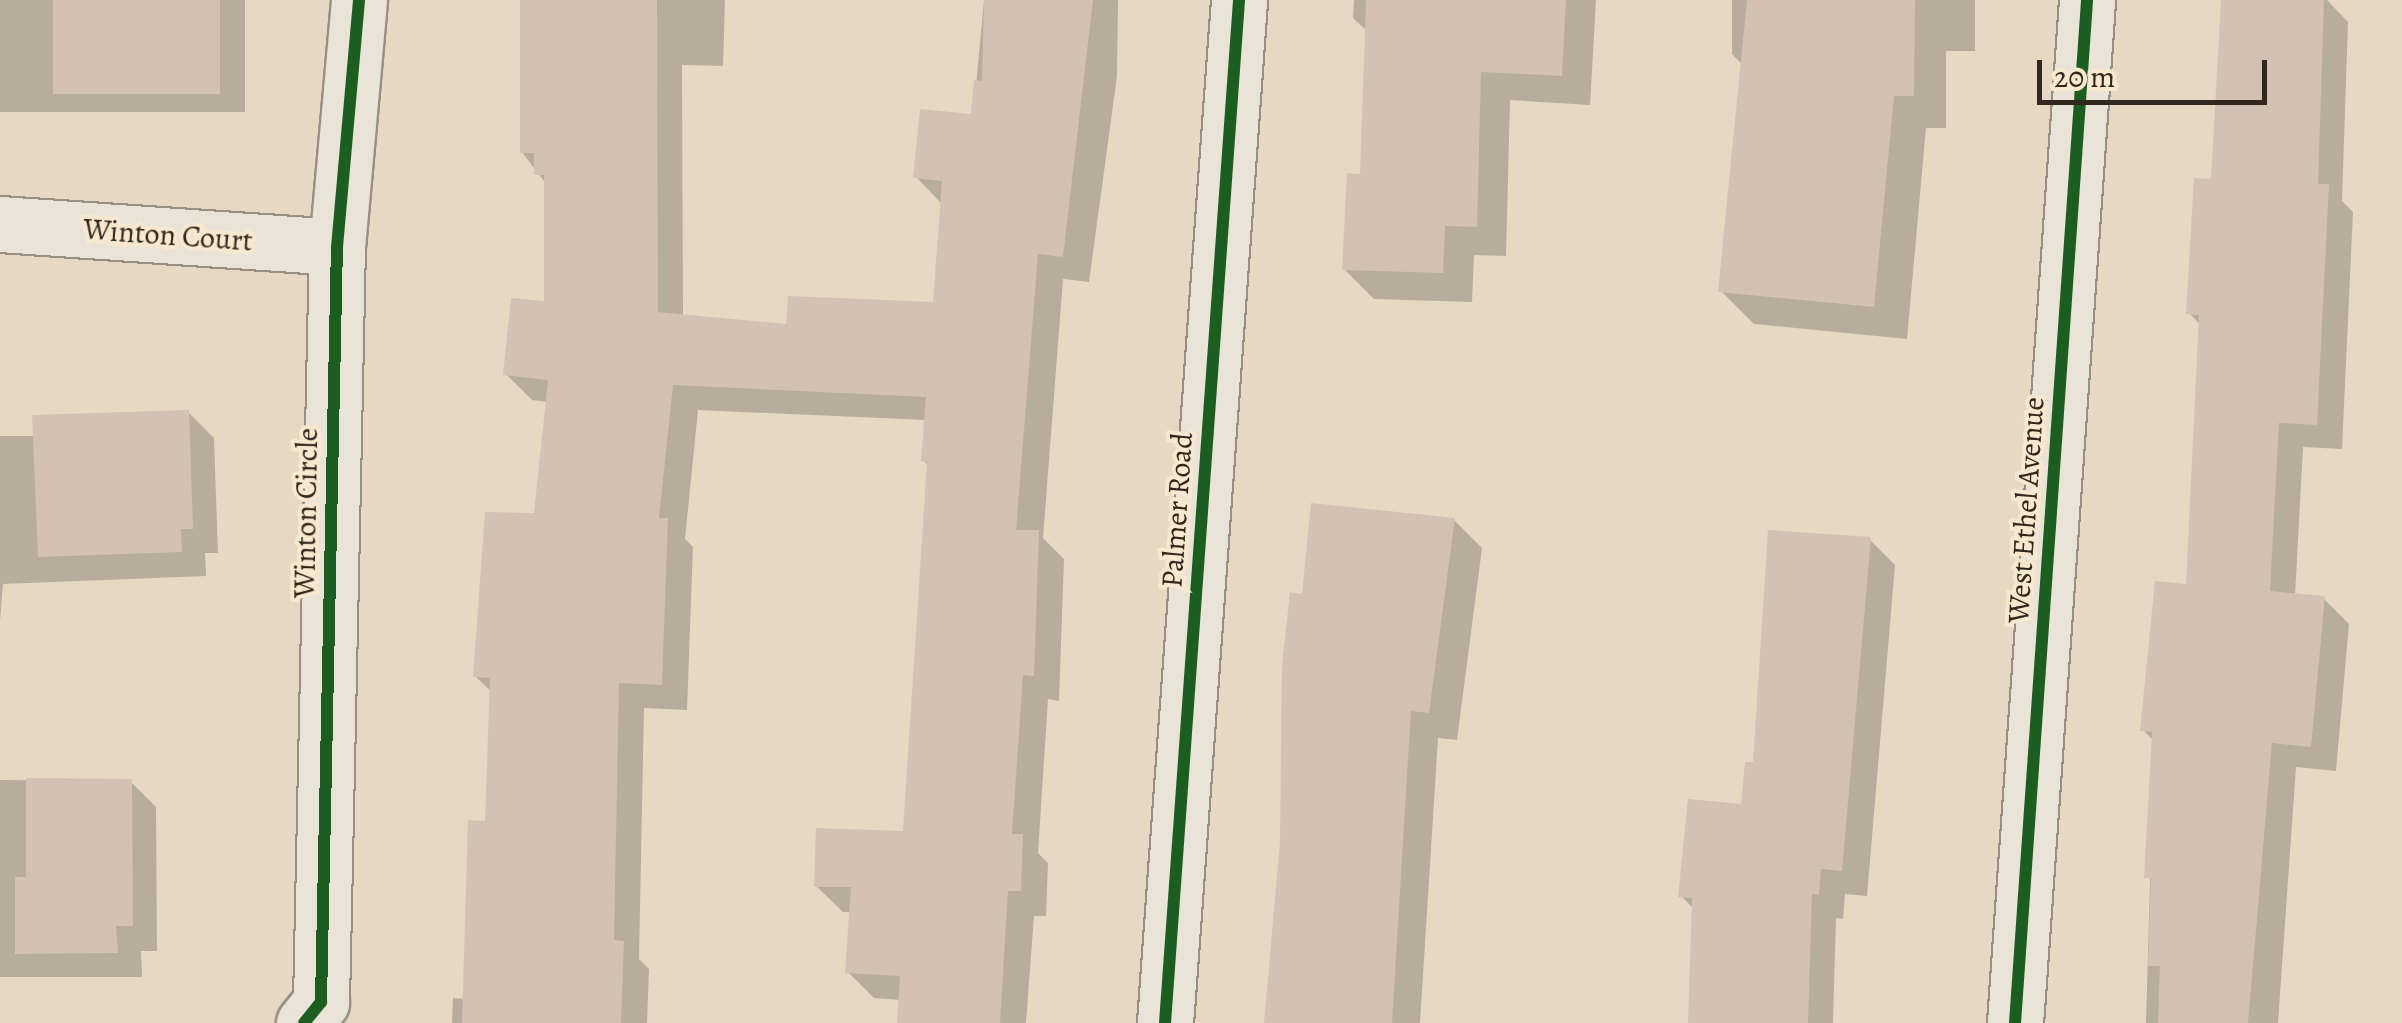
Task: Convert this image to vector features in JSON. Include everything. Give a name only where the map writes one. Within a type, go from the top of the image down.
[{"type":"street","name":"Winton Circle","points":[[304,1023],[321,1002],[337,246],[359,0]]},
{"type":"street","name":"Palmer Road","points":[[1164,1023],[1240,0]]},
{"type":"street","name":"West Ethel Avenue","points":[[2014,1023],[2087,0]]},
{"type":"street","name":"Winton Court","points":[[0,224],[337,246]]},
{"type":"building","points":[[53,0],[220,0],[220,94],[53,94]]},
{"type":"building","points":[[520,0],[657,0],[658,312],[786,324],[788,296],[933,302],[942,181],[913,178],[920,109],[971,114],[974,80],[982,81],[984,0],[1093,0],[1063,257],[1038,254],[1016,530],[1039,530],[1034,676],[1023,675],[1012,834],[1023,834],[1021,891],[1008,891],[1000,1023],[897,1023],[900,976],[845,973],[851,887],[814,887],[816,828],[903,831],[927,462],[921,461],[926,397],[673,385],[659,518],[668,518],[662,685],[619,683],[614,940],[624,941],[621,1023],[462,1023],[468,820],[485,821],[490,678],[473,677],[485,512],[534,513],[548,380],[503,375],[511,298],[544,301],[544,175],[534,175],[534,153],[520,153]]},
{"type":"building","points":[[1366,0],[1566,0],[1562,76],[1481,72],[1477,227],[1445,226],[1443,273],[1342,270],[1347,173],[1360,174]]},
{"type":"building","points":[[1747,0],[1915,0],[1914,96],[1894,96],[1874,307],[1718,292]]},
{"type":"building","points":[[2221,0],[2324,0],[2318,184],[2329,184],[2317,425],[2279,423],[2270,591],[2325,596],[2311,747],[2272,743],[2248,1023],[2158,1023],[2160,966],[2148,966],[2151,878],[2144,878],[2152,732],[2140,731],[2155,581],[2186,584],[2199,315],[2186,314],[2194,178],[2211,179]]},
{"type":"building","points":[[189,410],[193,529],[181,529],[182,552],[38,557],[32,415]]},
{"type":"building","points":[[1311,503],[1455,518],[1429,713],[1411,711],[1392,1023],[1264,1023],[1280,842],[1282,665],[1290,592],[1302,594]]},
{"type":"building","points":[[1768,530],[1871,537],[1842,871],[1821,869],[1819,895],[1812,894],[1808,1023],[1688,1023],[1692,898],[1678,897],[1688,799],[1741,804],[1745,762],[1753,762]]},
{"type":"building","points":[[26,778],[132,779],[133,926],[116,926],[118,953],[15,954],[15,877],[26,877]]},
{"type":"cycle path","points":[[304,1023],[321,1002],[337,247],[359,0]]},
{"type":"cycle path","points":[[1165,1023],[1239,0]]},
{"type":"cycle path","points":[[2015,1023],[2087,0]]}]
